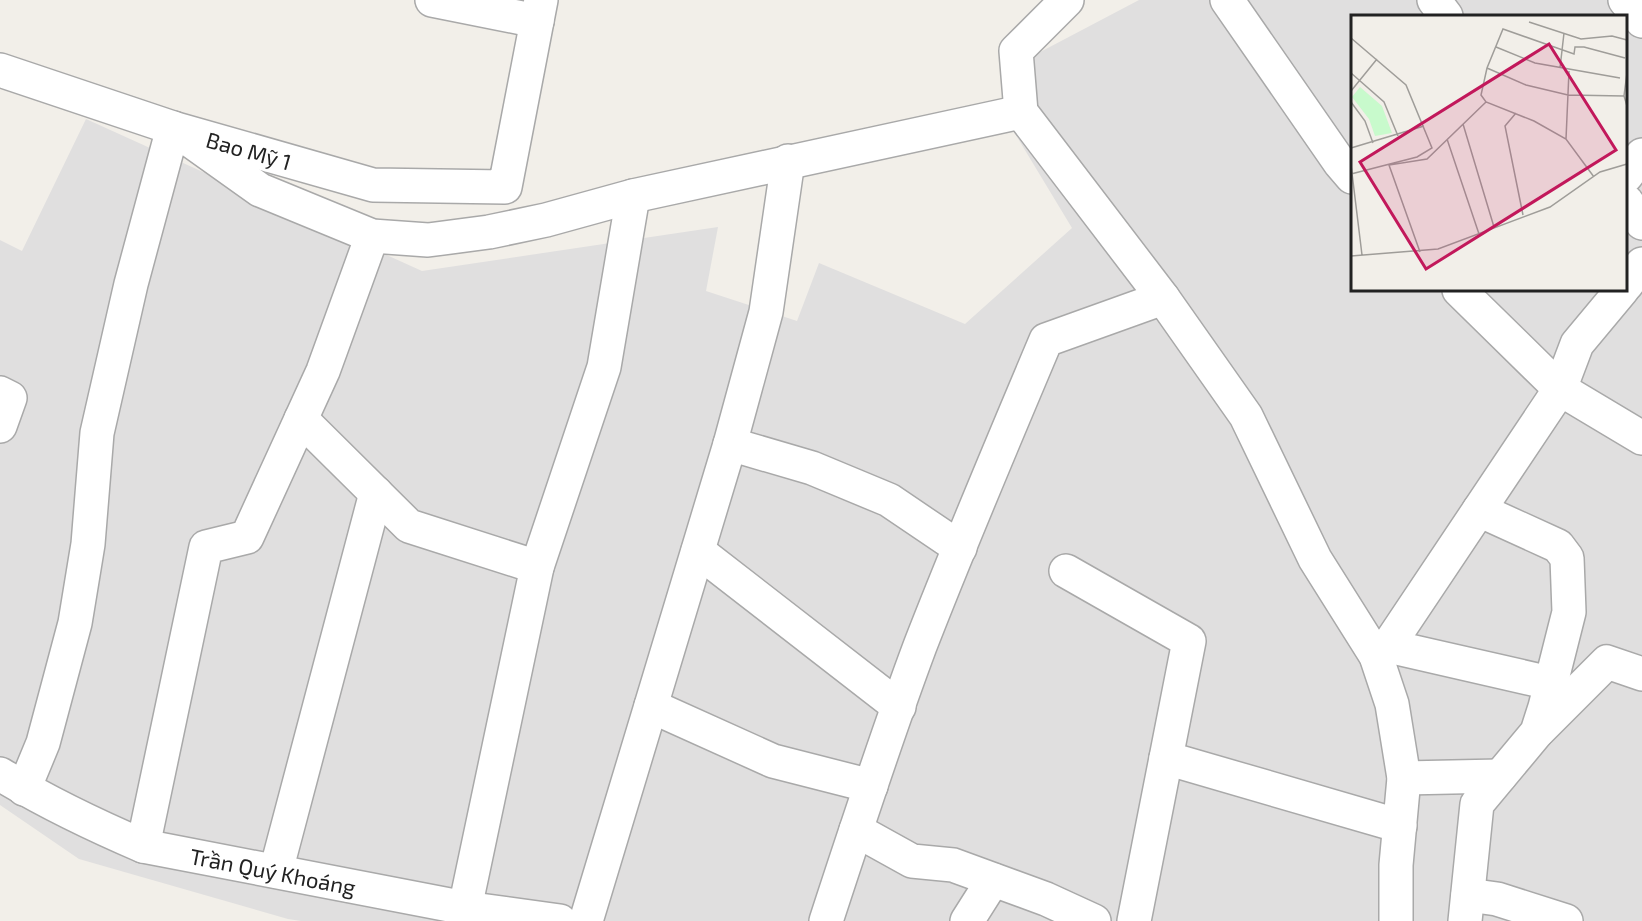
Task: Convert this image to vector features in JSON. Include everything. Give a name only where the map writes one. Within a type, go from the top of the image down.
[{"type":"street","points":[[432,0],[539,11]]},
{"type":"street","points":[[1067,0],[1016,51],[1021,112],[1163,298],[1246,416],[1316,559],[1382,651],[1404,778],[1396,865],[1396,921]]},
{"type":"street","points":[[1227,0],[1340,163],[1351,175]]},
{"type":"street","points":[[1434,0],[1445,15]]},
{"type":"street","points":[[1625,0],[1642,21]]},
{"type":"street","name":"Bao Mỹ 1","points":[[0,70],[173,128],[373,185],[505,187],[539,11]]},
{"type":"street","points":[[12,782],[43,743],[75,623],[88,544],[97,433],[131,284],[173,128],[260,190],[372,236],[428,240],[489,232],[546,220],[633,195],[1021,112]]},
{"type":"street","points":[[1627,175],[1642,155]]},
{"type":"street","points":[[586,921],[730,444],[766,312],[788,161]]},
{"type":"street","points":[[465,908],[537,567],[604,367],[633,195]]},
{"type":"street","points":[[1627,202],[1642,223]]},
{"type":"street","points":[[143,846],[206,547],[247,537],[323,371],[372,236]]},
{"type":"street","points":[[1627,284],[1642,264]]},
{"type":"street","points":[[1460,291],[1560,389],[1642,438]]},
{"type":"street","points":[[1382,651],[1560,389],[1577,344],[1621,291]]},
{"type":"street","points":[[826,921],[920,647],[1046,340],[1163,298]]},
{"type":"street","points":[[0,393],[10,398],[0,426]]},
{"type":"street","points":[[301,419],[409,526],[537,567]]},
{"type":"street","points":[[730,444],[812,468],[889,500],[960,548]]},
{"type":"street","points":[[276,871],[376,493]]},
{"type":"street","points":[[1479,510],[1558,546],[1567,558],[1569,612],[1537,732]]},
{"type":"street","points":[[698,551],[899,707]]},
{"type":"street","points":[[1066,571],[1189,641],[1134,921]]},
{"type":"street","points":[[1382,651],[1550,683]]},
{"type":"street","points":[[1566,921],[1497,899],[1466,908],[1477,804],[1537,732],[1607,662],[1642,674]]},
{"type":"street","points":[[651,706],[773,761],[872,786]]},
{"type":"street","points":[[1166,758],[1400,826]]},
{"type":"street","points":[[1404,778],[1500,776]]},
{"type":"street","name":"Trần Quý Khoáng","points":[[12,782],[94,825],[143,846],[465,908],[560,921]]},
{"type":"street","points":[[856,830],[912,861],[952,866],[1046,899],[1094,921]]},
{"type":"street","points":[[967,921],[993,880]]},
{"type":"shaded area","points":[[1139,0],[1642,0],[1642,921],[301,921],[79,859],[0,805],[0,240],[22,251],[86,119],[422,271],[718,227],[706,291],[797,321],[819,263],[965,324],[1072,228],[1014,132],[1006,70]]}]
